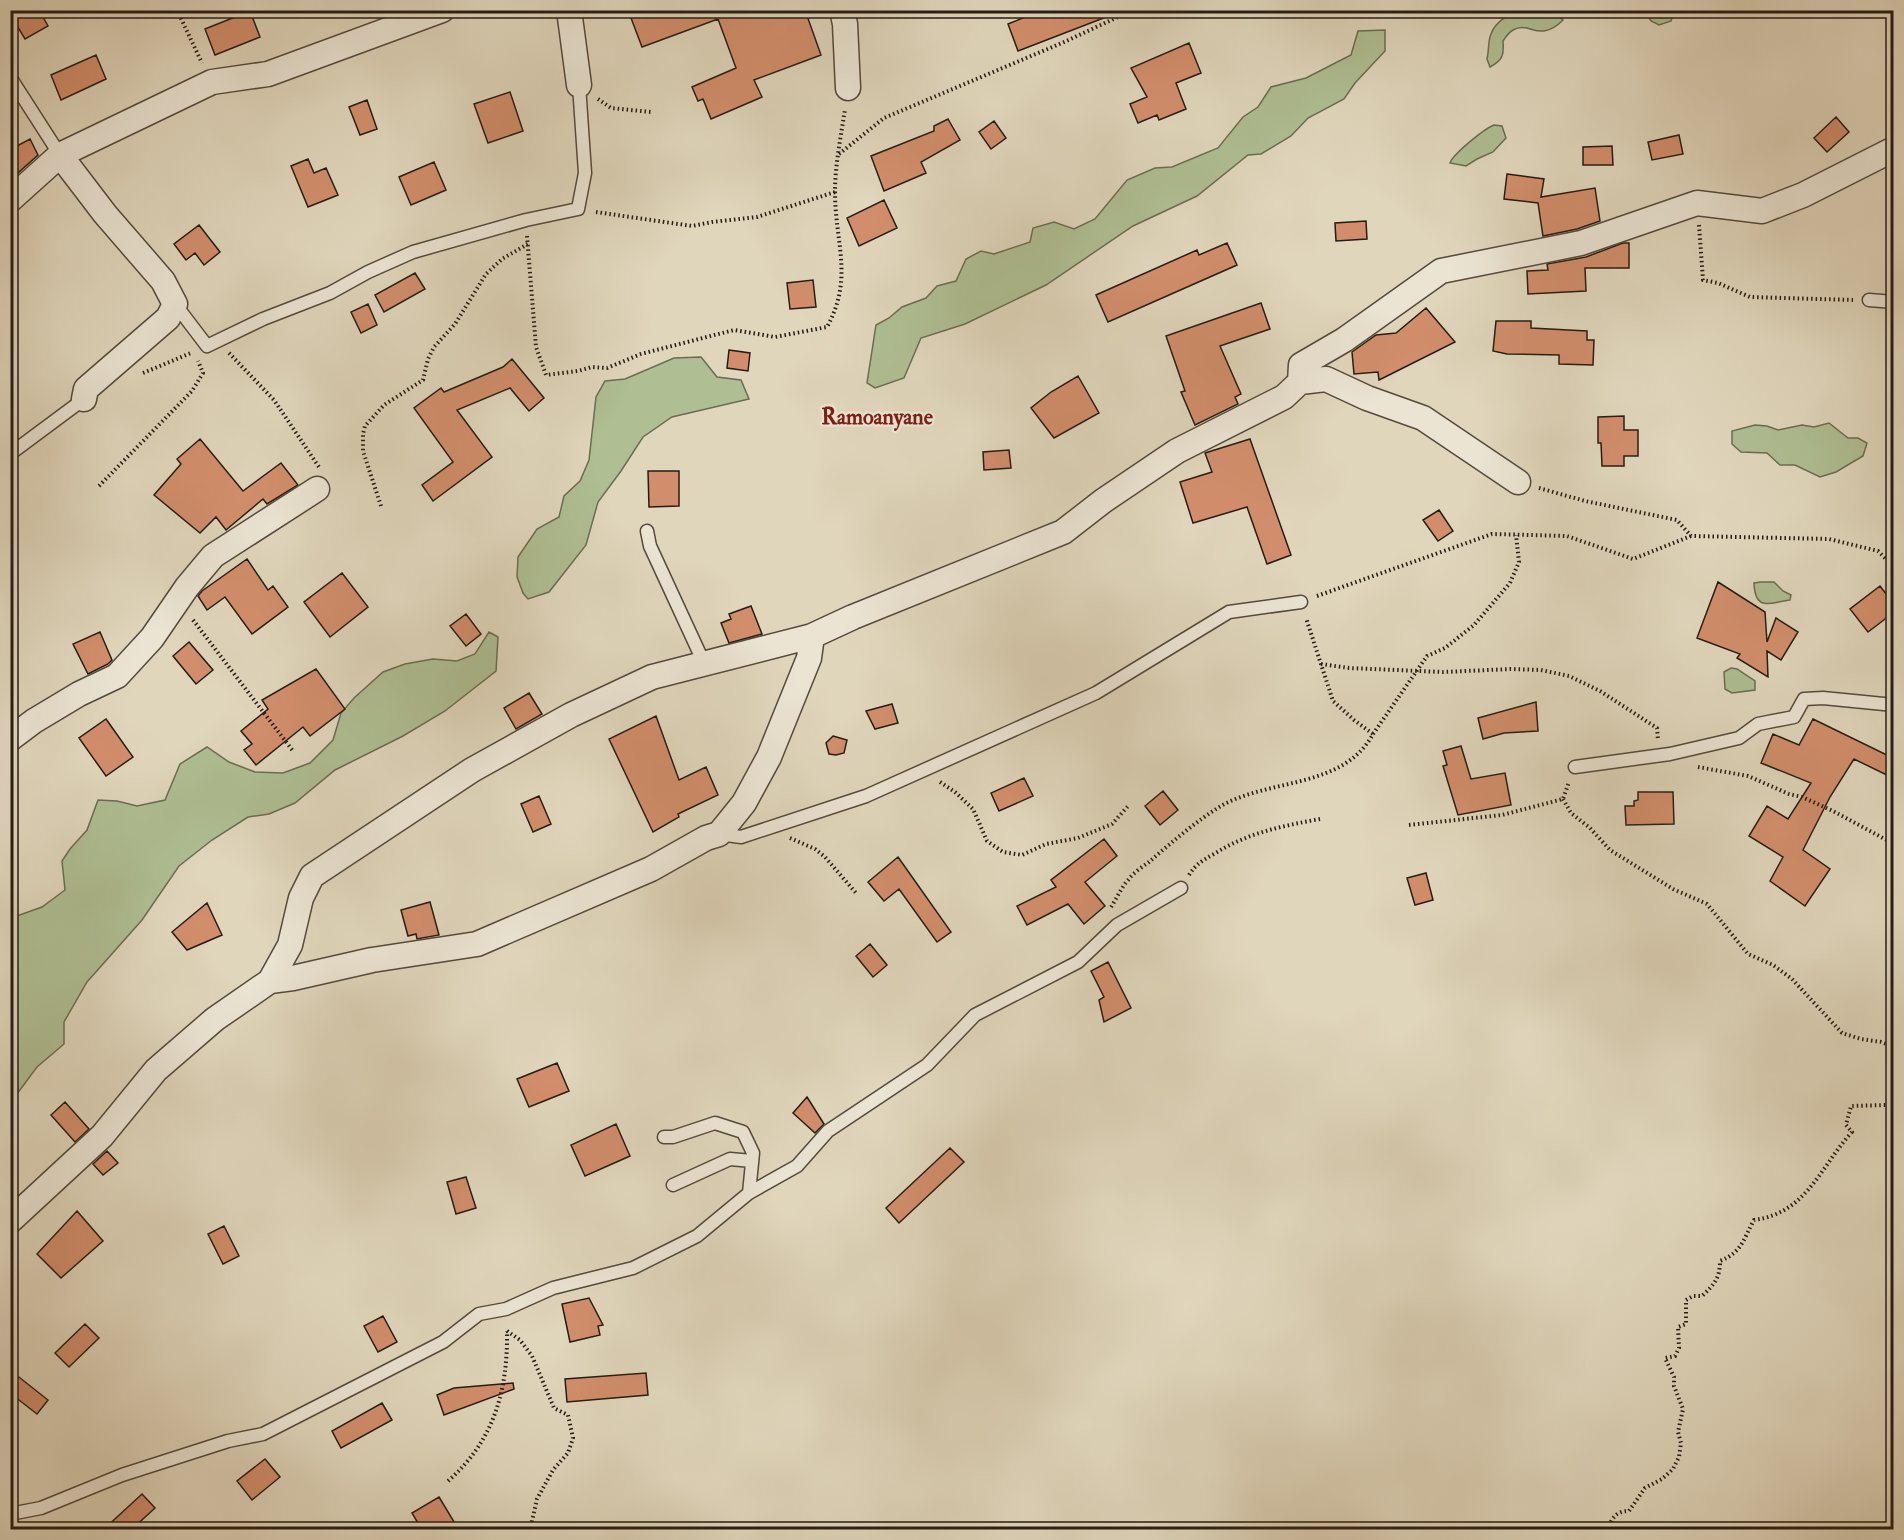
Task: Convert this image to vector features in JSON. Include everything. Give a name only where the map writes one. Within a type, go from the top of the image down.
[{"type":"street","points":[[10,200],[60,155],[212,82],[268,74],[442,10]]},
{"type":"street","points":[[569,10],[579,85]]},
{"type":"street","points":[[842,10],[845,24],[848,87]]},
{"type":"street","points":[[1300,382],[1301,365],[1344,340],[1441,271],[1581,243],[1697,203],[1762,211],[1803,195],[1893,149]]},
{"type":"street","points":[[60,155],[105,214],[163,281],[175,304],[168,318],[86,388],[84,399]]},
{"type":"street","points":[[10,1221],[102,1136],[156,1071],[215,1020],[270,981],[290,945],[301,898],[312,876],[471,770],[571,715],[652,677],[812,636],[853,617],[1063,532],[1103,501],[1177,451],[1284,397],[1300,382],[1326,379],[1367,398],[1423,418],[1518,482]]},
{"type":"street","points":[[10,739],[34,721],[117,675],[152,638],[213,555],[318,489]]},
{"type":"street","points":[[270,981],[372,960],[477,944],[651,869],[706,838],[719,834],[744,803],[769,756],[809,658],[812,636]]},
{"type":"lane","points":[[10,77],[60,155]]},
{"type":"lane","points":[[175,304],[207,346],[263,319],[330,293],[368,272],[413,252],[526,220],[578,209],[585,172],[579,85]]},
{"type":"lane","points":[[1869,300],[1893,302]]},
{"type":"lane","points":[[10,454],[84,399]]},
{"type":"lane","points":[[647,531],[650,546],[704,663]]},
{"type":"lane","points":[[719,834],[741,837],[866,796],[1096,693],[1229,612],[1301,602]]},
{"type":"lane","points":[[1575,767],[1665,755],[1739,738],[1758,724],[1794,717],[1804,699],[1823,698],[1893,705]]},
{"type":"lane","points":[[10,1514],[41,1508],[122,1475],[228,1441],[263,1434],[443,1342],[479,1314],[506,1309],[553,1288],[633,1268],[697,1236],[749,1193],[797,1166],[828,1131],[927,1065],[975,1015],[1078,962],[1112,929],[1181,888]]},
{"type":"lane","points":[[664,1137],[673,1137],[715,1123],[743,1132],[753,1153],[749,1193]]},
{"type":"lane","points":[[673,1185],[730,1159],[752,1161]]},
{"type":"path","points":[[177,10],[184,29],[212,82]]},
{"type":"path","points":[[839,154],[884,118],[1062,43],[1120,16],[1121,10]]},
{"type":"path","points":[[1884,10],[1893,27]]},
{"type":"path","points":[[579,85],[610,108],[651,112]]},
{"type":"path","points":[[526,220],[536,347],[546,375],[592,367],[607,368],[641,354],[734,330],[775,337],[827,327],[837,309],[841,285],[842,257],[835,192],[841,135]]},
{"type":"path","points":[[578,209],[692,226],[757,217],[835,192]]},
{"type":"path","points":[[1697,203],[1703,280],[1718,283],[1750,297],[1869,300]]},
{"type":"path","points":[[381,506],[363,451],[365,426],[384,405],[423,380],[428,359],[434,347],[454,324],[486,274],[502,259],[528,244]]},
{"type":"path","points":[[219,340],[274,400],[324,474],[318,489]]},
{"type":"path","points":[[99,486],[192,391],[203,373],[195,351],[142,374]]},
{"type":"path","points":[[1518,482],[1585,501],[1677,520],[1691,536]]},
{"type":"path","points":[[1373,734],[1333,700],[1301,602],[1492,534],[1567,536],[1633,559],[1691,536],[1829,538],[1878,551],[1893,567]]},
{"type":"path","points":[[1112,929],[1111,908],[1128,879],[1196,824],[1222,806],[1261,790],[1277,788],[1338,769],[1355,758],[1368,743],[1427,656],[1445,648],[1474,625],[1510,583],[1519,562],[1516,535]]},
{"type":"path","points":[[179,600],[199,630],[293,751]]},
{"type":"path","points":[[1321,664],[1348,668],[1443,672],[1541,670],[1569,676],[1600,691],[1657,728],[1665,755],[1695,767],[1748,776],[1789,794],[1802,797],[1893,844]]},
{"type":"path","points":[[932,765],[941,783],[955,792],[973,809],[987,841],[1003,852],[1022,855],[1047,844],[1078,838],[1112,824],[1129,805]]},
{"type":"path","points":[[1563,799],[1575,767]]},
{"type":"path","points":[[1410,825],[1502,815],[1563,799]]},
{"type":"path","points":[[1563,799],[1571,813],[1590,828],[1610,850],[1673,889],[1707,904],[1748,954],[1773,965],[1792,979],[1842,1033],[1893,1047]]},
{"type":"path","points":[[1181,888],[1195,865],[1234,842],[1267,829],[1320,819]]},
{"type":"path","points":[[775,826],[794,841],[815,849],[825,857],[856,893]]},
{"type":"path","points":[[1607,1530],[1616,1514],[1629,1511],[1645,1488],[1662,1479],[1673,1469],[1679,1457],[1681,1443],[1678,1432],[1683,1409],[1674,1386],[1674,1377],[1665,1358],[1675,1356],[1679,1348],[1678,1327],[1686,1324],[1686,1300],[1693,1296],[1702,1296],[1715,1284],[1720,1274],[1720,1261],[1733,1256],[1740,1248],[1754,1220],[1765,1219],[1792,1206],[1818,1180],[1852,1132],[1846,1125],[1851,1106],[1886,1105],[1893,1097]]},
{"type":"path","points":[[448,1481],[478,1448],[503,1391],[508,1361],[506,1309]]},
{"type":"path","points":[[507,1331],[520,1340],[532,1356],[554,1408],[568,1415],[573,1438],[568,1453],[552,1470],[537,1499],[530,1530]]},
{"type":"green space","points":[[1518,10],[1556,14],[1563,20],[1547,30],[1519,28],[1512,31],[1503,41],[1502,57],[1490,67],[1487,59],[1489,39],[1493,30],[1502,19]]},
{"type":"green space","points":[[1645,11],[1674,11],[1671,21],[1659,25],[1651,21]]},
{"type":"green space","points":[[1385,30],[1385,51],[1355,83],[1344,99],[1308,118],[1291,136],[1261,154],[1248,155],[1197,196],[1133,226],[1046,285],[965,324],[921,338],[904,378],[875,388],[867,383],[876,325],[902,307],[926,298],[937,286],[956,281],[966,259],[981,251],[994,254],[1030,242],[1033,228],[1054,222],[1074,229],[1095,219],[1127,180],[1155,168],[1172,167],[1218,148],[1243,117],[1258,107],[1271,87],[1306,78],[1351,55],[1358,31]]},
{"type":"green space","points":[[1494,125],[1502,126],[1506,138],[1493,152],[1466,166],[1450,163],[1469,142]]},
{"type":"green space","points":[[701,357],[717,377],[741,380],[749,399],[672,417],[643,437],[598,502],[586,545],[549,592],[528,599],[517,577],[518,557],[537,529],[559,517],[564,496],[580,481],[589,460],[596,397],[605,381],[625,379],[674,358]]},
{"type":"green space","points":[[1829,423],[1848,438],[1858,438],[1867,443],[1863,456],[1836,472],[1820,477],[1795,465],[1780,465],[1767,453],[1741,452],[1732,444],[1732,431],[1755,425],[1778,430],[1802,425],[1814,427]]},
{"type":"green space","points":[[1774,582],[1791,595],[1790,600],[1765,604],[1761,602],[1757,599],[1754,583]]},
{"type":"green space","points":[[489,632],[498,637],[496,671],[445,711],[403,736],[335,770],[295,803],[269,814],[248,817],[212,840],[179,866],[142,920],[87,982],[64,1022],[64,1044],[37,1067],[17,1094],[11,1097],[11,918],[42,907],[65,890],[62,861],[87,830],[98,800],[117,801],[137,806],[165,800],[180,764],[207,747],[229,762],[255,772],[283,773],[310,763],[333,740],[341,713],[383,672],[405,664],[433,659],[457,661],[475,654]]},
{"type":"green space","points":[[1731,668],[1737,669],[1755,681],[1755,690],[1732,693],[1725,689],[1724,672]]},
{"type":"building","points":[[10,10],[39,10],[48,26],[25,39],[10,14]]},
{"type":"building","points":[[628,10],[805,10],[821,55],[754,80],[762,97],[711,119],[703,99],[698,101],[692,87],[736,68],[718,19],[642,47]]},
{"type":"building","points":[[1043,10],[1118,10],[1119,12],[1018,51],[1008,24]]},
{"type":"building","points":[[250,11],[260,37],[215,55],[205,29]]},
{"type":"building","points":[[1189,43],[1201,73],[1176,83],[1186,109],[1159,120],[1157,115],[1138,123],[1130,104],[1147,97],[1131,68]]},
{"type":"building","points":[[96,55],[106,79],[61,100],[51,75]]},
{"type":"building","points":[[510,92],[523,131],[488,143],[474,104]]},
{"type":"building","points":[[367,100],[377,129],[360,135],[349,107]]},
{"type":"building","points":[[1836,117],[1849,132],[1827,152],[1814,138]]},
{"type":"building","points":[[948,119],[960,140],[921,162],[926,173],[884,191],[871,156],[934,131],[934,126]]},
{"type":"building","points":[[994,121],[1006,138],[991,149],[979,132]]},
{"type":"building","points":[[10,134],[17,146],[30,139],[38,155],[10,180]]},
{"type":"building","points":[[1679,135],[1683,154],[1652,160],[1648,142]]},
{"type":"building","points":[[1612,146],[1613,165],[1583,165],[1583,147]]},
{"type":"building","points":[[308,159],[314,173],[326,168],[338,195],[308,207],[291,166]]},
{"type":"building","points":[[434,162],[446,190],[411,205],[399,177]]},
{"type":"building","points":[[1507,174],[1544,179],[1541,197],[1595,188],[1600,221],[1577,229],[1543,236],[1538,203],[1504,199]]},
{"type":"building","points":[[884,200],[897,228],[859,246],[847,218]]},
{"type":"building","points":[[1366,221],[1367,239],[1336,241],[1335,223]]},
{"type":"building","points":[[199,225],[220,252],[204,265],[195,253],[186,260],[174,244]]},
{"type":"building","points":[[1227,243],[1237,265],[1108,322],[1096,295],[1197,250],[1199,255]]},
{"type":"building","points":[[1623,243],[1629,243],[1629,268],[1585,268],[1586,291],[1528,294],[1527,271],[1548,270],[1547,264],[1586,257]]},
{"type":"building","points":[[415,273],[425,289],[384,312],[375,295]]},
{"type":"building","points":[[813,280],[816,307],[790,309],[787,283]]},
{"type":"building","points":[[1261,303],[1270,329],[1220,346],[1241,394],[1235,397],[1238,404],[1195,425],[1181,392],[1185,391],[1166,336]]},
{"type":"building","points":[[368,304],[377,325],[361,333],[351,312]]},
{"type":"building","points":[[1426,308],[1455,342],[1379,380],[1378,372],[1354,374],[1352,352],[1376,335],[1396,333]]},
{"type":"building","points":[[1496,321],[1531,321],[1531,328],[1587,331],[1587,340],[1594,340],[1593,365],[1559,364],[1559,355],[1507,354],[1493,351]]},
{"type":"building","points":[[729,350],[750,353],[748,371],[727,368]]},
{"type":"building","points":[[512,359],[544,398],[529,411],[510,388],[457,410],[492,457],[433,501],[422,485],[453,462],[414,408],[441,388],[444,392],[503,367]]},
{"type":"building","points":[[1078,376],[1099,413],[1054,438],[1031,408],[1051,392]]},
{"type":"building","points":[[1624,416],[1624,430],[1638,430],[1638,456],[1624,456],[1624,466],[1602,466],[1601,443],[1598,443],[1598,417]]},
{"type":"building","points":[[200,439],[243,491],[281,463],[298,485],[267,504],[263,499],[226,530],[216,517],[200,533],[154,495],[181,464],[177,459]]},
{"type":"building","points":[[1250,439],[1291,555],[1267,564],[1247,507],[1193,523],[1180,482],[1212,472],[1205,453]]},
{"type":"building","points":[[1009,450],[1011,468],[984,470],[983,452]]},
{"type":"building","points":[[648,471],[679,471],[679,506],[649,507]]},
{"type":"building","points":[[1439,510],[1453,531],[1438,541],[1423,520]]},
{"type":"building","points":[[247,559],[268,590],[273,586],[288,607],[252,634],[225,597],[207,610],[198,596]]},
{"type":"building","points":[[342,573],[368,607],[330,637],[304,602]]},
{"type":"building","points":[[1718,582],[1765,612],[1767,642],[1776,618],[1798,632],[1781,660],[1767,651],[1768,677],[1737,658],[1740,654],[1697,638]]},
{"type":"building","points":[[1880,586],[1893,603],[1893,613],[1868,632],[1850,609]]},
{"type":"building","points":[[751,606],[762,634],[729,643],[721,623],[731,619],[729,614]]},
{"type":"building","points":[[466,614],[481,634],[466,646],[450,626]]},
{"type":"building","points":[[100,632],[112,660],[88,674],[73,644]]},
{"type":"building","points":[[189,642],[213,670],[196,684],[173,656]]},
{"type":"building","points":[[316,669],[345,709],[310,736],[303,727],[256,765],[244,750],[252,744],[241,731],[268,709],[262,700]]},
{"type":"building","points":[[529,693],[542,714],[516,729],[504,708]]},
{"type":"building","points":[[1536,702],[1538,731],[1504,733],[1483,739],[1478,718]]},
{"type":"building","points":[[892,704],[898,723],[875,729],[866,711]]},
{"type":"building","points":[[656,716],[679,780],[706,767],[718,795],[678,814],[679,817],[653,832],[609,739]]},
{"type":"building","points":[[106,719],[133,757],[106,776],[79,738]]},
{"type":"building","points":[[1813,719],[1893,758],[1893,778],[1854,759],[1830,797],[1803,850],[1830,869],[1805,906],[1770,881],[1783,857],[1749,836],[1767,806],[1788,819],[1811,783],[1761,763],[1773,734],[1799,745]]},
{"type":"building","points":[[833,736],[847,740],[844,753],[829,754],[826,743]]},
{"type":"building","points":[[1461,746],[1471,779],[1505,773],[1511,805],[1458,815],[1443,766],[1447,765],[1443,751]]},
{"type":"building","points":[[1024,778],[1033,796],[999,811],[991,793]]},
{"type":"building","points":[[1163,791],[1178,810],[1160,825],[1145,806]]},
{"type":"building","points":[[1638,792],[1673,792],[1674,824],[1626,825],[1625,806],[1634,806],[1634,801],[1638,800]]},
{"type":"building","points":[[539,796],[551,824],[533,832],[521,804]]},
{"type":"building","points":[[1104,839],[1117,856],[1085,882],[1105,906],[1084,924],[1068,904],[1027,925],[1017,906],[1056,887],[1051,880]]},
{"type":"building","points":[[898,857],[951,932],[937,942],[899,889],[884,901],[868,882]]},
{"type":"building","points":[[1426,873],[1433,900],[1415,905],[1407,878]]},
{"type":"building","points":[[430,902],[439,935],[417,939],[416,934],[408,936],[401,910]]},
{"type":"building","points":[[207,903],[222,935],[187,950],[172,932]]},
{"type":"building","points":[[870,944],[887,965],[873,977],[856,956]]},
{"type":"building","points":[[1108,962],[1131,1008],[1104,1022],[1099,1000],[1104,997],[1091,971]]},
{"type":"building","points":[[557,1063],[569,1091],[529,1107],[517,1079]]},
{"type":"building","points":[[807,1097],[824,1124],[815,1133],[793,1113]]},
{"type":"building","points":[[65,1102],[89,1129],[75,1142],[51,1115]]},
{"type":"building","points":[[616,1124],[630,1156],[585,1176],[571,1145]]},
{"type":"building","points":[[950,1148],[964,1162],[899,1223],[886,1208]]},
{"type":"building","points":[[107,1151],[118,1163],[103,1175],[93,1164]]},
{"type":"building","points":[[466,1177],[476,1208],[456,1214],[447,1182]]},
{"type":"building","points":[[77,1211],[103,1241],[61,1278],[37,1254]]},
{"type":"building","points":[[224,1226],[239,1256],[223,1264],[208,1234]]},
{"type":"building","points":[[589,1298],[603,1325],[598,1326],[600,1335],[570,1342],[562,1304]]},
{"type":"building","points":[[383,1316],[397,1342],[378,1352],[364,1326]]},
{"type":"building","points":[[85,1324],[99,1338],[69,1367],[55,1353]]},
{"type":"building","points":[[10,1370],[48,1400],[37,1414],[10,1393]]},
{"type":"building","points":[[646,1373],[648,1395],[567,1402],[565,1379]]},
{"type":"building","points":[[513,1383],[514,1389],[444,1415],[437,1395],[454,1388]]},
{"type":"building","points":[[382,1403],[392,1420],[341,1448],[332,1431]]},
{"type":"building","points":[[265,1459],[280,1477],[252,1500],[237,1481]]},
{"type":"building","points":[[142,1494],[155,1508],[131,1530],[103,1530]]},
{"type":"building","points":[[439,1497],[459,1530],[422,1530],[412,1513]]},
{"type":"district","name":"Ramoanyane","points":[[877,416]]}]
